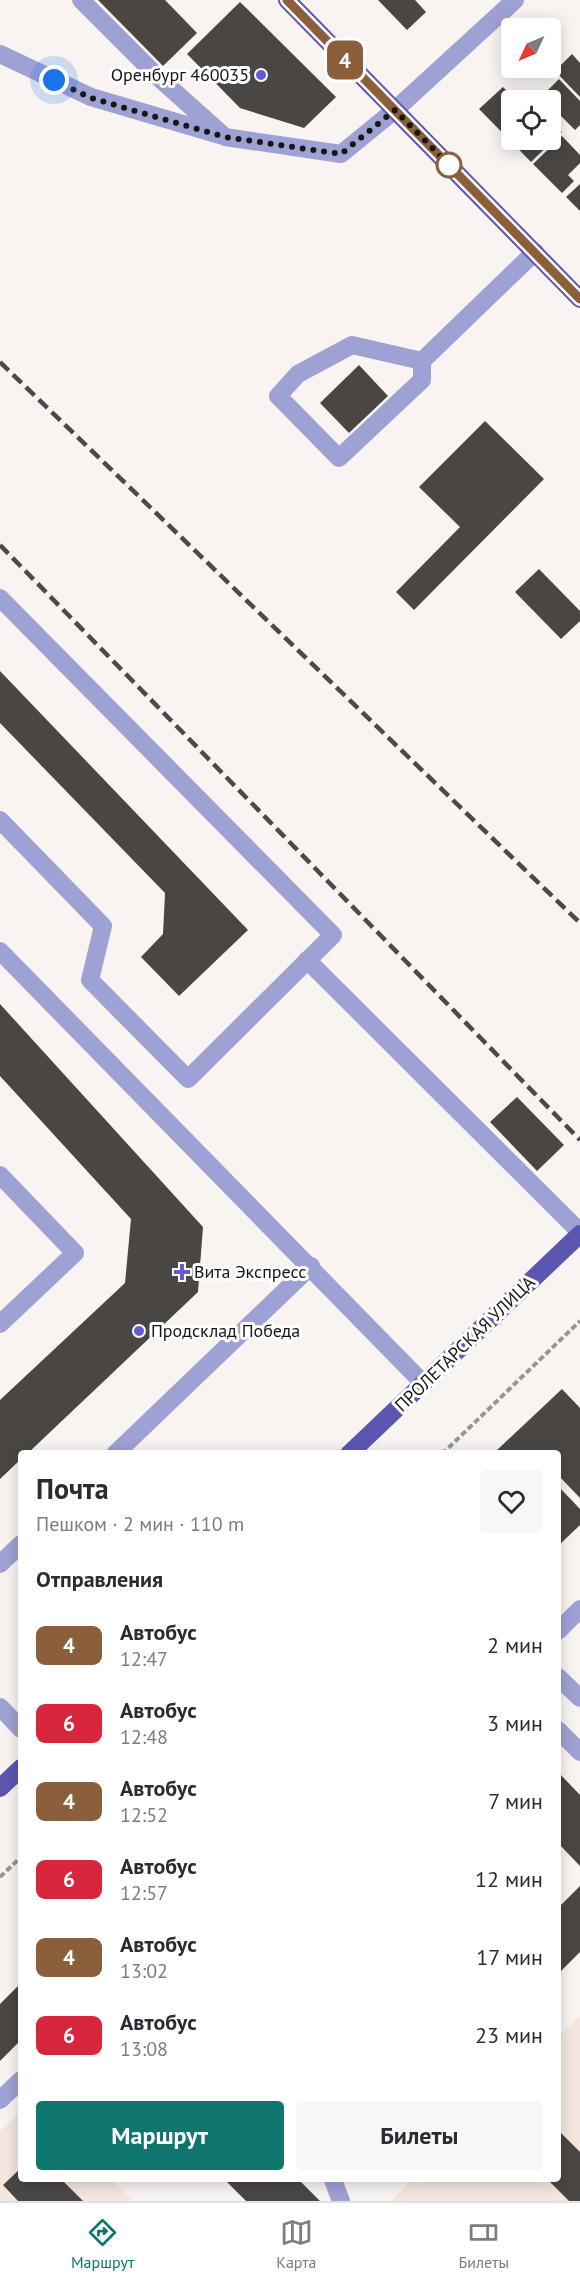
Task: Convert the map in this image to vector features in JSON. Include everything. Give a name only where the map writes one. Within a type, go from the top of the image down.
[{"type":"main road","points":[[287,0],[580,299]]},
{"type":"main road","name":"ПРОЛЕТАРСКАЯ УЛИЦА","points":[[353,1450],[580,1233]]},
{"type":"main road","points":[[0,1788],[18,1771]]},
{"type":"street","points":[[81,0],[158,77],[225,137]]},
{"type":"street","points":[[0,54],[91,98],[225,137],[341,154],[395,110],[515,0]]},
{"type":"street","points":[[422,361],[352,345],[298,374],[278,396],[339,458],[422,380],[422,361],[535,252]]},
{"type":"street","points":[[0,598],[333,935],[188,1079],[90,980],[103,926],[0,820]]},
{"type":"street","points":[[0,951],[311,1266],[423,1383]]},
{"type":"street","points":[[307,960],[580,1233]]},
{"type":"street","points":[[0,1175],[75,1253],[0,1324]]},
{"type":"street","points":[[119,1450],[311,1266]]},
{"type":"street","points":[[0,1564],[18,1547]]},
{"type":"street","points":[[561,1628],[580,1608]]},
{"type":"street","points":[[561,1680],[580,1698]]},
{"type":"street","points":[[0,1707],[18,1726]]},
{"type":"street","points":[[561,1733],[580,1752]]},
{"type":"street","points":[[0,2100],[18,2083]]},
{"type":"street","points":[[334,2182],[341,2201]]},
{"type":"path","points":[[446,1450],[580,1321]]},
{"type":"path","points":[[0,1877],[18,1860]]},
{"type":"shaded area","points":[[580,2016],[580,2201],[391,2201],[410,2182],[561,2182],[561,2034]]},
{"type":"shaded area","points":[[18,2114],[18,2182],[114,2182],[133,2201],[0,2201],[0,2131]]},
{"type":"building","points":[[98,0],[165,0],[197,33],[163,66]]},
{"type":"building","points":[[378,0],[415,0],[426,12],[407,30]]},
{"type":"building","name":"Оренбург 460035","points":[[240,2],[336,97],[304,128],[240,108],[187,54]]},
{"type":"building","points":[[572,54],[580,63],[580,97],[561,77],[561,65]]},
{"type":"building","points":[[559,79],[580,101],[580,125],[575,130],[561,116],[561,90],[548,90]]},
{"type":"building","points":[[503,87],[506,90],[501,90],[501,131],[479,109]]},
{"type":"building","points":[[561,137],[580,155],[580,163],[568,175],[574,181],[562,193],[533,164],[548,150],[561,150]]},
{"type":"building","points":[[519,150],[543,150],[531,162]]},
{"type":"building","points":[[580,184],[580,211],[566,197]]},
{"type":"building","points":[[359,365],[388,396],[349,433],[320,403]]},
{"type":"building","points":[[485,421],[544,479],[414,610],[396,592],[460,527],[419,487]]},
{"type":"building","points":[[539,569],[580,611],[580,621],[561,639],[515,592]]},
{"type":"building","points":[[0,671],[248,930],[179,996],[141,957],[163,934],[165,893],[0,723]]},
{"type":"building","points":[[0,1004],[203,1227],[198,1292],[31,1450],[18,1450],[18,1462],[0,1479],[0,1400],[125,1283],[131,1219],[0,1076]]},
{"type":"building","points":[[517,1097],[564,1145],[537,1171],[490,1122]]},
{"type":"building","points":[[562,1389],[580,1408],[580,1498],[561,1478],[561,1450],[497,1450]]},
{"type":"building","points":[[561,1489],[580,1509],[580,1525],[561,1543]]},
{"type":"building","points":[[561,1775],[580,1795],[580,1866],[561,1846]]},
{"type":"building","points":[[580,1886],[580,1952],[561,1971],[561,1905]]},
{"type":"building","points":[[18,1986],[18,2043],[0,2061],[0,2004]]},
{"type":"building","points":[[561,2133],[580,2152],[580,2201],[569,2201],[550,2182],[561,2182]]},
{"type":"building","points":[[18,2171],[18,2182],[64,2182],[83,2201],[18,2201],[3,2185]]},
{"type":"building","points":[[227,2182],[301,2182],[320,2201],[246,2201]]},
{"type":"railway","points":[[0,362],[580,923]]},
{"type":"railway","points":[[0,545],[580,1140]]},
{"type":"bus line","name":"4","points":[[287,0],[580,299]]},
{"type":"place","name":"Оренбург 460035","points":[[261,75]]},
{"type":"place","name":"Вита Экспресс","points":[[182,1272]]},
{"type":"place","name":"Продсклад Победа","points":[[139,1331]]},
{"type":"route","points":[[54,80],[91,98],[225,137],[341,154],[395,110],[449,165]]}]
